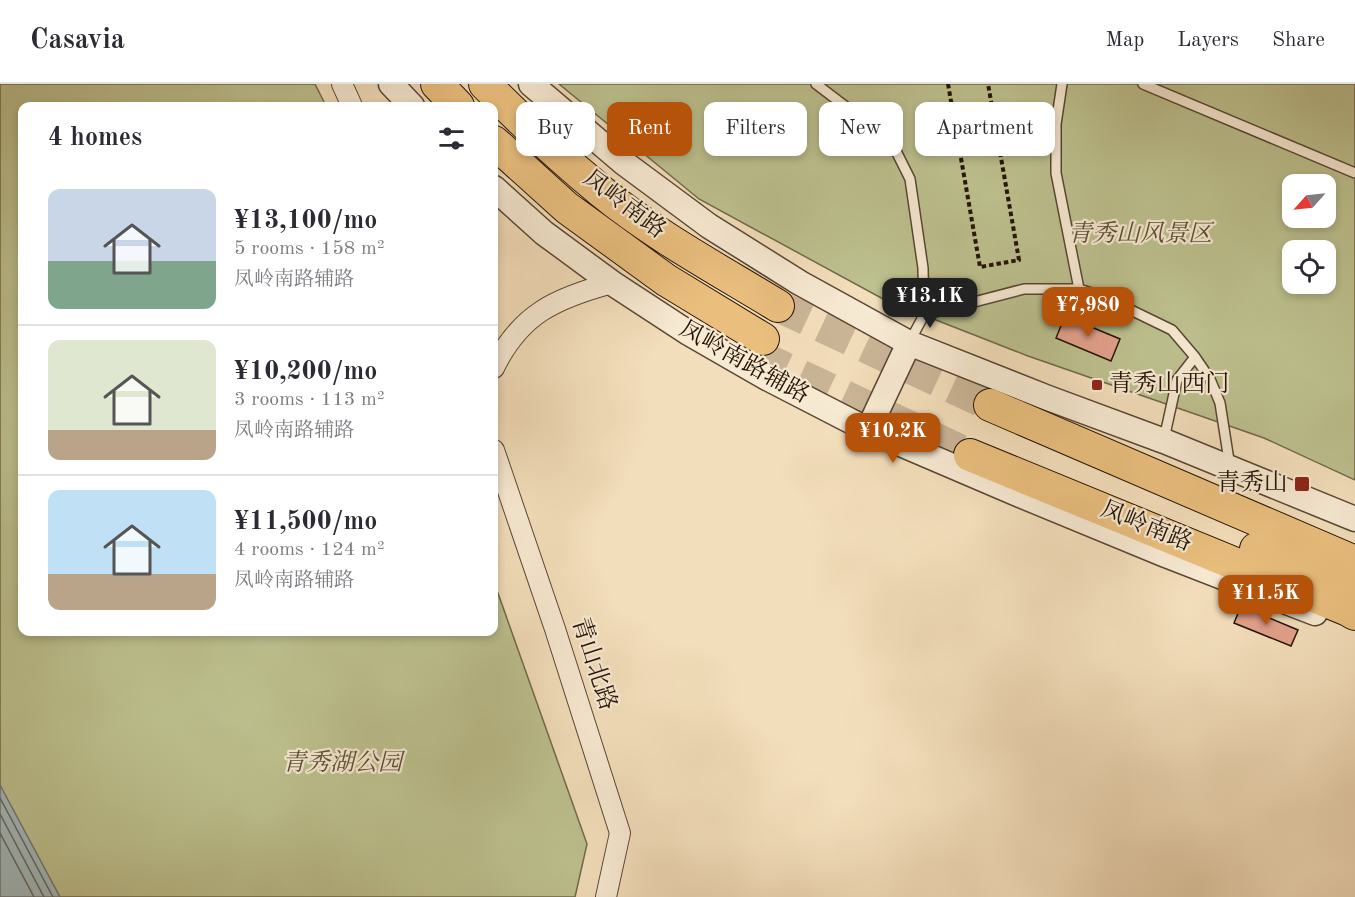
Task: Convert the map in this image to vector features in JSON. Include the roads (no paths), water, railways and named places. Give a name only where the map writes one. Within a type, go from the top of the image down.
[{"type":"main road","points":[[414,84],[431,102]]},
{"type":"main road","points":[[437,84],[454,102]]},
{"type":"main road","name":"凤岭南路","points":[[484,84],[521,121],[603,193],[686,250],[778,306]]},
{"type":"main road","name":"凤岭南路","points":[[498,146],[567,208],[760,347],[657,293],[556,220],[498,169]]},
{"type":"main road","name":"凤岭南路","points":[[990,405],[1355,562]]},
{"type":"main road","points":[[1068,439],[1164,464],[1355,541]]},
{"type":"main road","name":"凤岭南路","points":[[1355,588],[973,447],[1355,614]]},
{"type":"street","points":[[342,84],[350,102]]},
{"type":"street","points":[[391,84],[408,102]]},
{"type":"street","points":[[531,84],[624,163],[709,226],[800,283],[909,343],[1164,441],[1355,519]]},
{"type":"street","name":"凤岭南路辅路","points":[[498,192],[544,233],[612,284],[687,332],[767,378],[868,430],[1163,555],[1355,628]]},
{"type":"street","points":[[498,360],[506,345],[522,326],[577,292],[612,284]]},
{"type":"street","points":[[868,430],[909,343]]},
{"type":"street","name":"青山北路","points":[[498,462],[555,629],[620,833],[606,897]]},
{"type":"lane","points":[[816,84],[891,141],[910,180],[922,268],[924,315],[909,343]]},
{"type":"lane","points":[[1062,84],[1056,124],[1056,173],[1079,289]]},
{"type":"lane","points":[[1143,84],[1355,173]]},
{"type":"lane","points":[[924,315],[1023,289],[1079,289],[1104,297],[1172,330],[1210,379],[1220,403],[1230,468]]},
{"type":"lane","points":[[1164,441],[1177,380],[1195,357]]},
{"type":"water","points":[[0,785],[60,897],[0,897]]},
{"type":"tunnel","points":[[778,306],[990,405]]},
{"type":"tunnel","points":[[757,355],[970,455]]},
{"type":"place","name":"青秀山西门","points":[[1097,385]]},
{"type":"place","name":"青秀山","points":[[1302,484]]},
{"type":"park label","name":"青秀山风景区","points":[[1140,235]]},
{"type":"park label","name":"青秀湖公园","points":[[342,764]]}]
